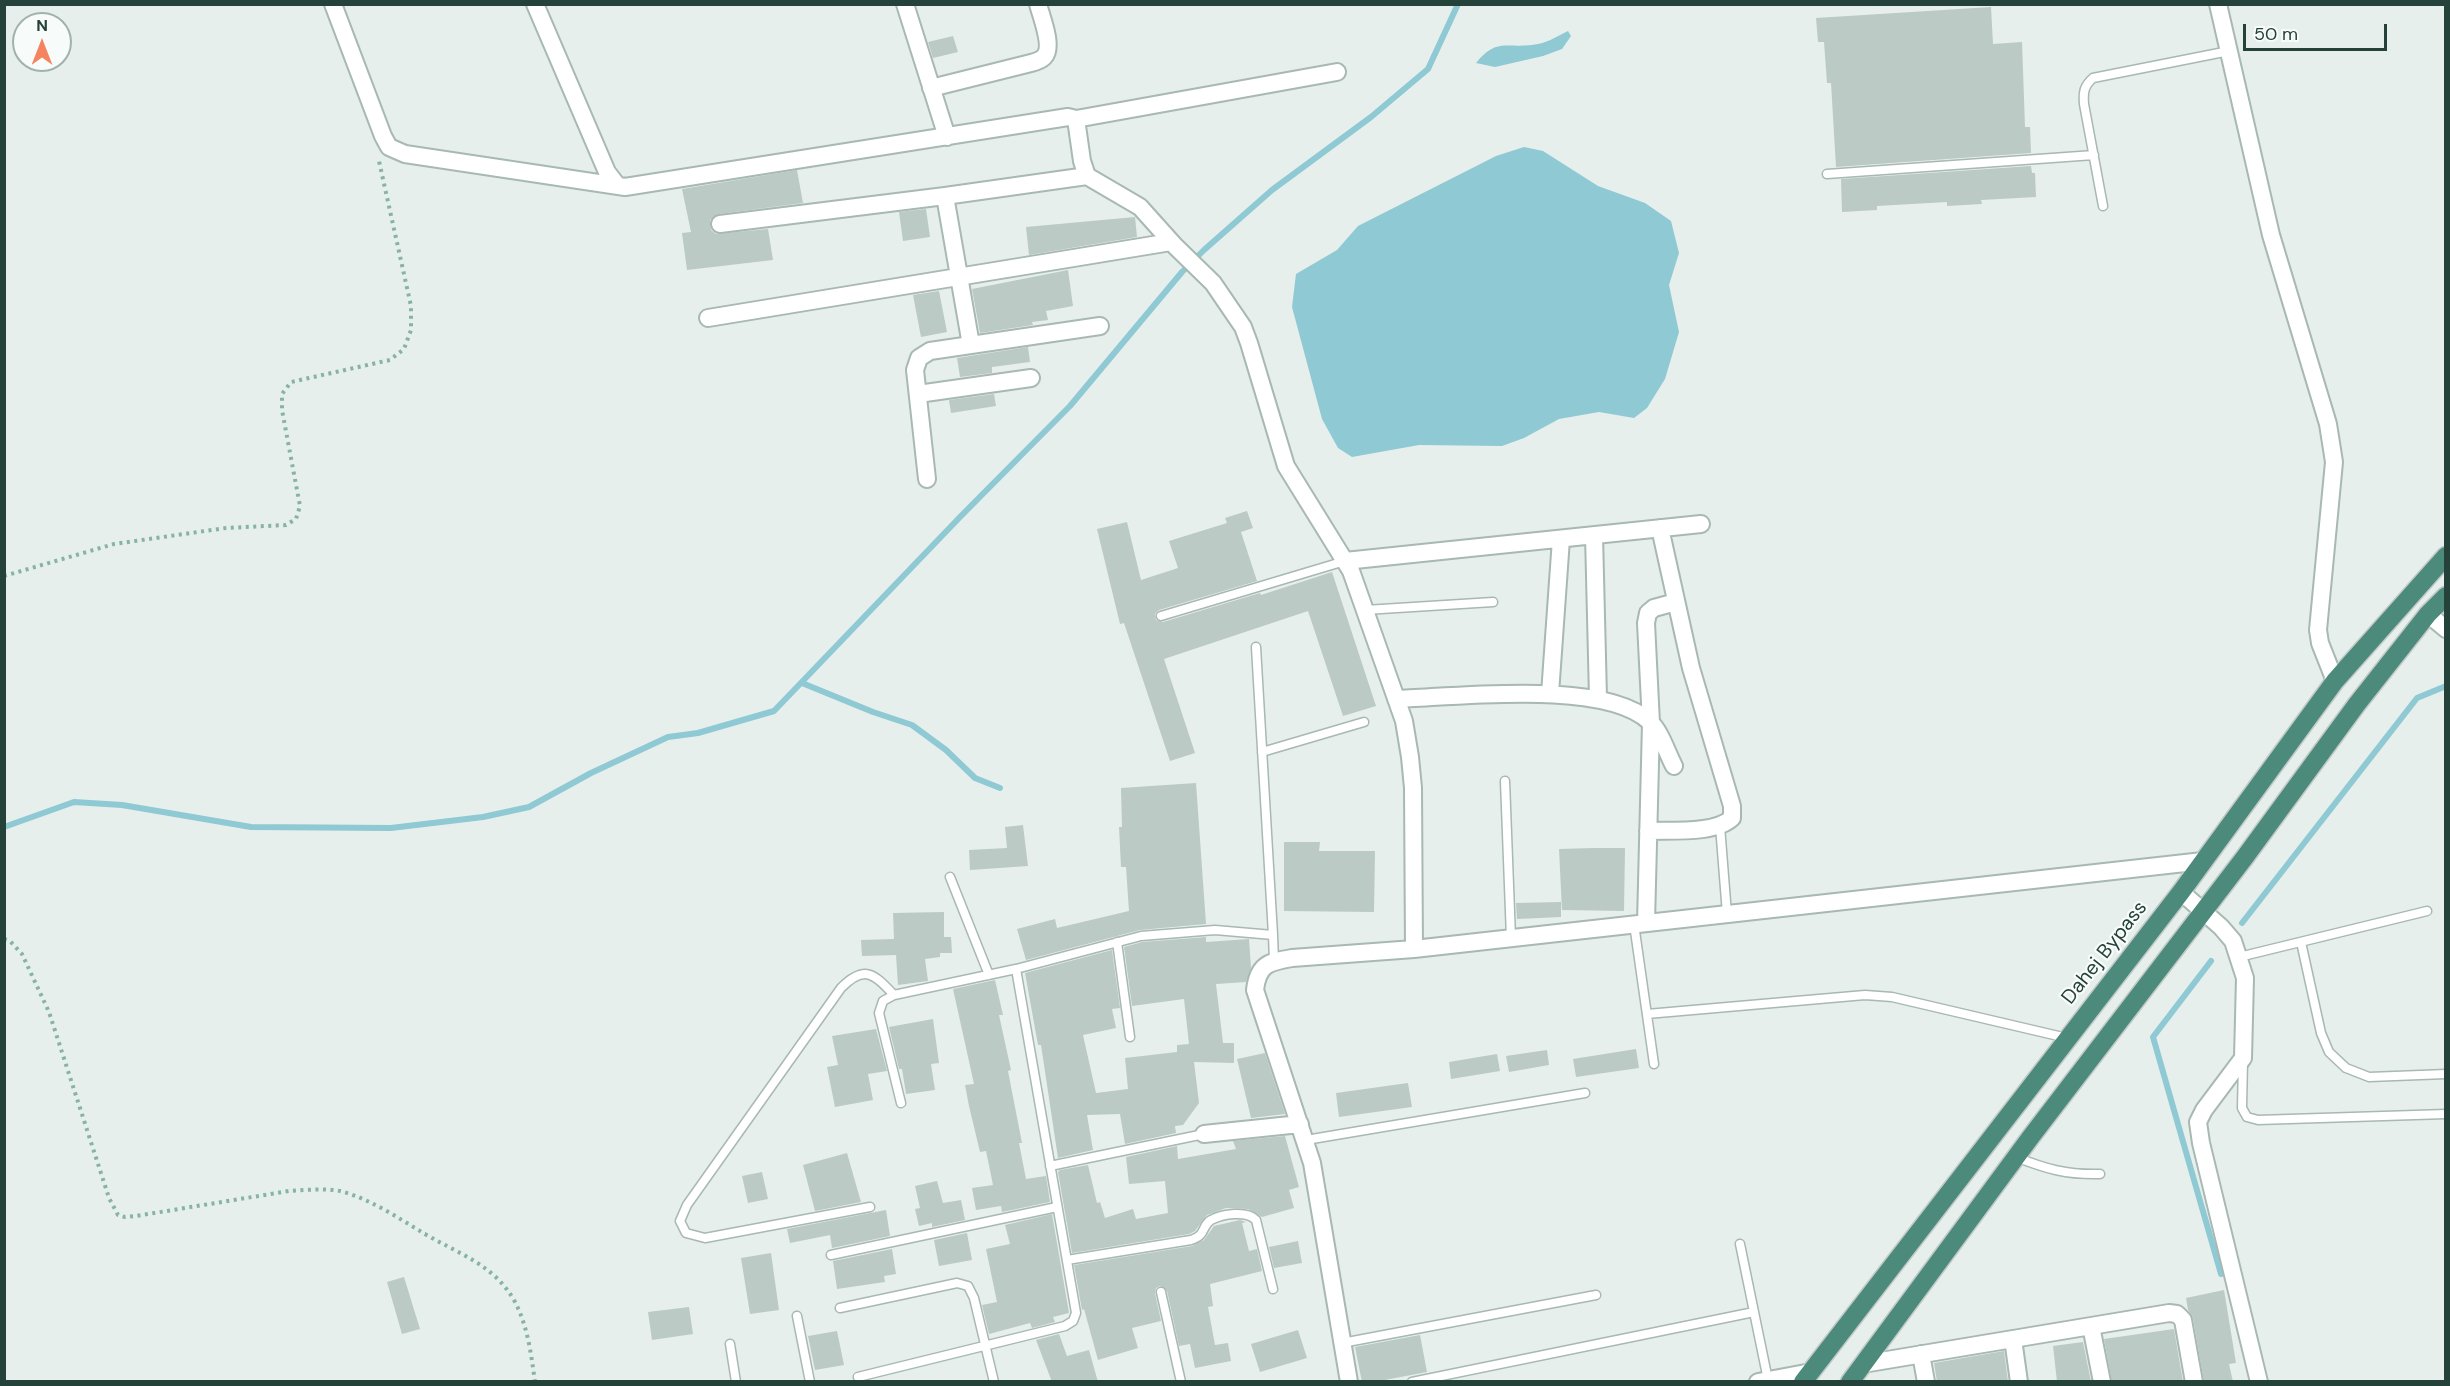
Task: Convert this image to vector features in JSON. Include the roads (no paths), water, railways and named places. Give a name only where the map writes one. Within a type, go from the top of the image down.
[{"type":"highway","name":"Dahej Bypass","points":[[1807,1377],[2181,892],[2335,681],[2445,555]]},
{"type":"highway","points":[[1850,1382],[2016,1157],[2204,911],[2369,689],[2445,596]]},
{"type":"street","points":[[333,4],[387,143],[395,151],[617,185],[641,186],[799,158],[1068,117],[1076,119],[1337,72]]},
{"type":"street","points":[[535,4],[607,172],[617,185]]},
{"type":"street","points":[[905,4],[946,137]]},
{"type":"street","points":[[931,88],[1043,58],[1048,42],[1038,4]]},
{"type":"street","points":[[2218,4],[2271,235],[2328,423],[2334,462],[2318,619],[2320,643],[2335,681]]},
{"type":"street","points":[[1076,119],[1082,161],[1087,176]]},
{"type":"street","points":[[720,224],[1087,176],[1140,207],[1173,244],[1213,283],[1243,327],[1286,466],[1351,571],[1396,699],[1407,736],[1413,788],[1414,949]]},
{"type":"street","points":[[945,196],[971,345]]},
{"type":"street","points":[[708,318],[1173,244]]},
{"type":"street","points":[[927,480],[915,370],[919,358],[930,351],[1100,326]]},
{"type":"street","points":[[918,394],[1031,378]]},
{"type":"street","points":[[1345,561],[1701,524]]},
{"type":"street","points":[[1648,831],[1712,828],[1732,818],[1732,806],[1700,700],[1660,528]]},
{"type":"street","points":[[1594,535],[1598,698]]},
{"type":"street","points":[[1550,694],[1561,539]]},
{"type":"street","points":[[1640,923],[1648,831],[1651,723],[1646,623],[1648,613],[1654,608],[1676,602]]},
{"type":"street","points":[[2424,620],[2445,629]]},
{"type":"street","points":[[1396,699],[1550,694],[1598,698],[1634,710],[1651,723],[1674,766]]},
{"type":"street","points":[[1349,1382],[1318,1197],[1303,1132],[1255,990],[1257,977],[1263,968],[1274,962],[1414,949],[2203,861]]},
{"type":"street","points":[[2181,892],[2204,911],[2233,941],[2245,978],[2243,1058],[2204,1110],[2198,1122],[2201,1143],[2259,1382]]},
{"type":"street","points":[[1204,1134],[1303,1132]]},
{"type":"street","points":[[1863,1364],[2169,1313],[2177,1314],[2183,1320],[2194,1382]]},
{"type":"street","points":[[2091,1326],[2102,1382]]},
{"type":"street","points":[[2013,1340],[2019,1382]]},
{"type":"street","points":[[1921,1354],[1926,1382]]},
{"type":"street","points":[[1763,1381],[1807,1377]]},
{"type":"lane","points":[[2103,206],[2083,93],[2086,84],[2093,78],[2229,51]]},
{"type":"lane","points":[[1827,174],[2094,155]]},
{"type":"lane","points":[[1161,616],[1345,561]]},
{"type":"lane","points":[[1365,610],[1493,602]]},
{"type":"lane","points":[[1256,647],[1274,962]]},
{"type":"lane","points":[[1262,752],[1364,722]]},
{"type":"lane","points":[[1505,781],[1512,938]]},
{"type":"lane","points":[[1720,825],[1727,914]]},
{"type":"lane","points":[[950,877],[989,975]]},
{"type":"lane","points":[[2239,957],[2427,911]]},
{"type":"lane","points":[[1640,923],[1647,1014],[1654,1064]]},
{"type":"lane","points":[[901,1103],[879,1012],[883,1001],[894,995],[1016,969],[1141,936],[1196,931],[1273,935]]},
{"type":"lane","points":[[1117,942],[1130,1037]]},
{"type":"lane","points":[[2301,942],[2321,1033],[2329,1052],[2346,1068],[2370,1077],[2445,1074]]},
{"type":"lane","points":[[858,1377],[1065,1326],[1073,1321],[1076,1313],[1016,969]]},
{"type":"lane","points":[[870,1207],[705,1238],[686,1233],[680,1221],[687,1205],[841,988],[853,976],[867,973],[878,978],[894,995]]},
{"type":"lane","points":[[1647,1014],[1865,995],[1892,997],[2068,1038]]},
{"type":"lane","points":[[2243,1058],[2242,1108],[2247,1117],[2258,1120],[2445,1114]]},
{"type":"lane","points":[[1303,1132],[1585,1093]]},
{"type":"lane","points":[[1050,1166],[1204,1134]]},
{"type":"lane","points":[[2016,1157],[2049,1170],[2068,1174],[2100,1174]]},
{"type":"lane","points":[[831,1255],[1057,1208]]},
{"type":"lane","points":[[1067,1260],[1191,1240],[1199,1237],[1204,1232],[1206,1224],[1212,1219],[1245,1213],[1256,1220],[1273,1289]]},
{"type":"lane","points":[[1740,1244],[1754,1312],[1763,1381]]},
{"type":"lane","points":[[840,1308],[957,1283],[968,1286],[975,1298],[994,1382]]},
{"type":"lane","points":[[1161,1292],[1181,1382]]},
{"type":"lane","points":[[1342,1343],[1596,1295]]},
{"type":"lane","points":[[1412,1382],[1754,1312]]},
{"type":"lane","points":[[797,1316],[810,1382]]},
{"type":"lane","points":[[730,1344],[736,1382]]},
{"type":"water","points":[[1568,31],[1571,36],[1562,49],[1543,56],[1495,67],[1476,63],[1483,55],[1496,47],[1537,44]]},
{"type":"water","points":[[1524,147],[1543,151],[1598,186],[1645,203],[1671,221],[1679,253],[1669,285],[1679,332],[1665,379],[1647,408],[1634,418],[1599,412],[1559,419],[1524,438],[1502,446],[1419,445],[1352,457],[1338,448],[1322,419],[1292,307],[1296,274],[1337,250],[1358,226],[1496,156]]},
{"type":"waterway","points":[[4,827],[74,802],[122,805],[251,827],[391,828],[483,817],[529,807],[591,773],[668,737],[698,733],[774,711],[1070,406],[1182,272],[1204,250],[1272,190],[1371,117],[1428,69],[1458,4]]},
{"type":"waterway","points":[[802,683],[912,725],[946,750],[975,778],[1000,788]]},
{"type":"waterway","points":[[2242,923],[2417,698],[2446,686]]},
{"type":"waterway","points":[[2211,961],[2153,1037],[2221,1274]]}]
